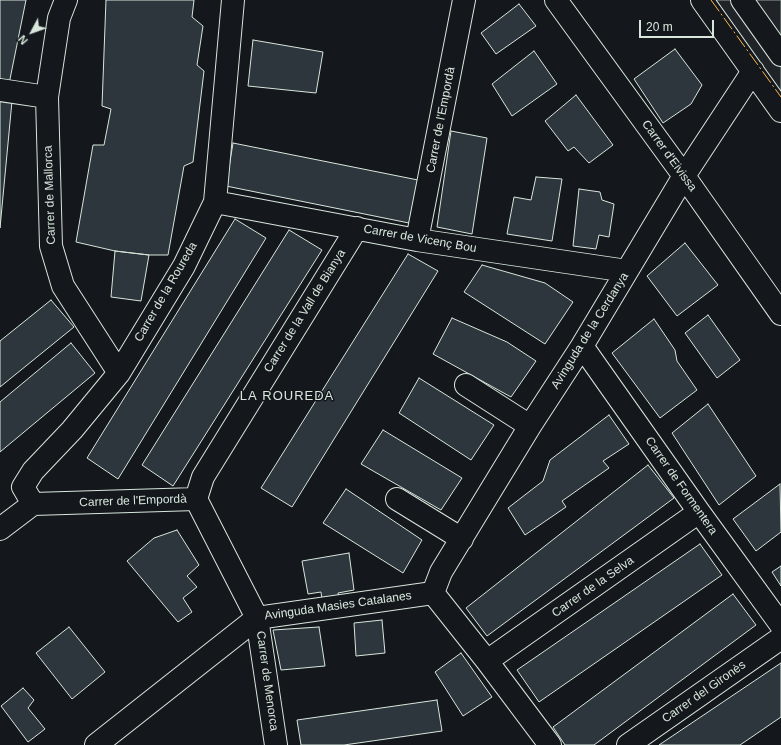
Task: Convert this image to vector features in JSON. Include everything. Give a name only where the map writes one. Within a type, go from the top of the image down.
[{"type":"street","name":"Carrer de Mallorca","points":[[66,0],[59,18],[47,97],[51,246],[63,286],[119,373]]},
{"type":"street","name":"Carrer de la Roureda","points":[[33,504],[23,487],[29,476],[72,430],[119,373],[184,266],[215,202],[233,0]]},
{"type":"street","name":"Carrer de l'Empordà","points":[[417,240],[464,0]]},
{"type":"street","name":"Carrer d'Eivissa","points":[[556,0],[684,176],[781,314]]},
{"type":"street","points":[[702,0],[781,111]]},
{"type":"street","points":[[742,0],[781,55]]},
{"type":"street","name":"Avinguda de la Cerdanya","points":[[433,593],[441,572],[530,426],[582,346],[684,176],[753,71]]},
{"type":"street","points":[[0,90],[47,97]]},
{"type":"street","name":"Carrer de Vicenç Bou","points":[[215,202],[417,240],[626,271]]},
{"type":"street","name":"Carrer de la Vall de Bianya","points":[[196,499],[203,477],[357,228]]},
{"type":"street","name":"Carrer de Formentera","points":[[582,346],[781,625]]},
{"type":"street","points":[[466,385],[530,426]]},
{"type":"street","name":"Carrer de l'Empordà","points":[[33,504],[196,499],[258,618]]},
{"type":"street","points":[[397,499],[462,539]]},
{"type":"street","points":[[0,529],[33,504]]},
{"type":"street","name":"Carrer de la Selva","points":[[487,661],[699,512]]},
{"type":"street","points":[[433,593],[487,661],[550,745]]},
{"type":"street","name":"Avinguda Masies Catalanes","points":[[96,745],[258,618],[433,593]]},
{"type":"street","name":"Carrer de Menorca","points":[[258,618],[276,745]]},
{"type":"street","name":"Carrer del Gironès","points":[[628,745],[781,638]]},
{"type":"shaded area","points":[[716,0],[781,0],[781,94],[775,85]]},
{"type":"building","points":[[0,0],[26,0],[9,84],[0,82]]},
{"type":"building","points":[[106,0],[194,0],[192,17],[203,26],[197,65],[204,71],[193,162],[184,166],[168,255],[149,255],[115,251],[76,242],[93,145],[104,145],[111,109],[102,106]]},
{"type":"building","points":[[519,4],[536,26],[496,54],[481,33]]},
{"type":"building","points":[[253,40],[323,52],[316,93],[248,86]]},
{"type":"building","points":[[675,49],[702,85],[691,104],[663,123],[634,79]]},
{"type":"building","points":[[534,51],[557,84],[512,116],[492,84]]},
{"type":"building","points":[[576,95],[613,145],[589,163],[574,147],[568,151],[545,121]]},
{"type":"building","points":[[0,99],[12,101],[0,228]]},
{"type":"building","points":[[451,131],[487,138],[472,234],[437,227]]},
{"type":"building","points":[[233,143],[418,180],[409,223],[226,186]]},
{"type":"building","points":[[536,177],[562,179],[552,241],[507,234],[514,197],[531,200]]},
{"type":"building","points":[[579,189],[600,192],[602,200],[614,204],[609,237],[599,235],[596,249],[573,246]]},
{"type":"building","points":[[235,219],[266,238],[118,479],[87,458]]},
{"type":"building","points":[[289,230],[322,250],[173,486],[142,465]]},
{"type":"building","points":[[685,243],[718,285],[677,316],[647,276]]},
{"type":"building","points":[[115,251],[149,255],[141,301],[111,297]]},
{"type":"building","points":[[408,254],[438,271],[292,507],[261,488]]},
{"type":"building","points":[[482,265],[545,283],[573,302],[545,344],[464,292]]},
{"type":"building","points":[[51,300],[74,327],[0,387],[0,341]]},
{"type":"building","points":[[708,315],[740,360],[717,378],[685,333]]},
{"type":"building","points":[[452,318],[507,342],[536,361],[511,397],[433,354]]},
{"type":"building","points":[[654,319],[675,350],[677,361],[697,390],[660,418],[612,353]]},
{"type":"building","points":[[71,343],[95,373],[0,452],[0,402]]},
{"type":"building","points":[[419,378],[494,425],[471,460],[399,413]]},
{"type":"building","points":[[708,404],[756,476],[719,505],[672,433]]},
{"type":"building","points":[[609,415],[629,444],[603,461],[609,468],[562,501],[566,507],[525,535],[508,508],[543,481],[550,460]]},
{"type":"building","points":[[383,430],[462,478],[441,510],[361,464]]},
{"type":"building","points":[[648,465],[674,498],[487,636],[466,608]]},
{"type":"building","points":[[780,484],[781,532],[756,551],[733,519]]},
{"type":"building","points":[[346,489],[422,540],[403,573],[323,523]]},
{"type":"building","points":[[177,530],[199,565],[187,576],[197,587],[183,598],[192,612],[178,622],[127,561],[154,538]]},
{"type":"building","points":[[700,544],[722,575],[539,702],[517,670]]},
{"type":"building","points":[[349,553],[354,590],[338,593],[339,597],[322,600],[321,592],[308,594],[302,561]]},
{"type":"building","points":[[781,566],[781,586],[772,572]]},
{"type":"building","points":[[733,594],[756,625],[594,745],[565,745],[553,727]]},
{"type":"building","points":[[382,620],[385,653],[356,656],[354,623]]},
{"type":"building","points":[[69,627],[105,672],[72,699],[36,653]]},
{"type":"building","points":[[319,627],[325,666],[281,670],[273,630]]},
{"type":"building","points":[[461,653],[492,697],[463,716],[435,672]]},
{"type":"building","points":[[781,663],[781,717],[740,745],[659,745]]},
{"type":"building","points":[[23,688],[34,700],[28,708],[45,729],[28,742],[1,706]]},
{"type":"building","points":[[437,700],[442,731],[344,745],[301,745],[297,720]]},
{"type":"power","points":[[711,0],[781,97]]},
{"type":"district","name":"LA ROUREDA","points":[[287,396]]}]
